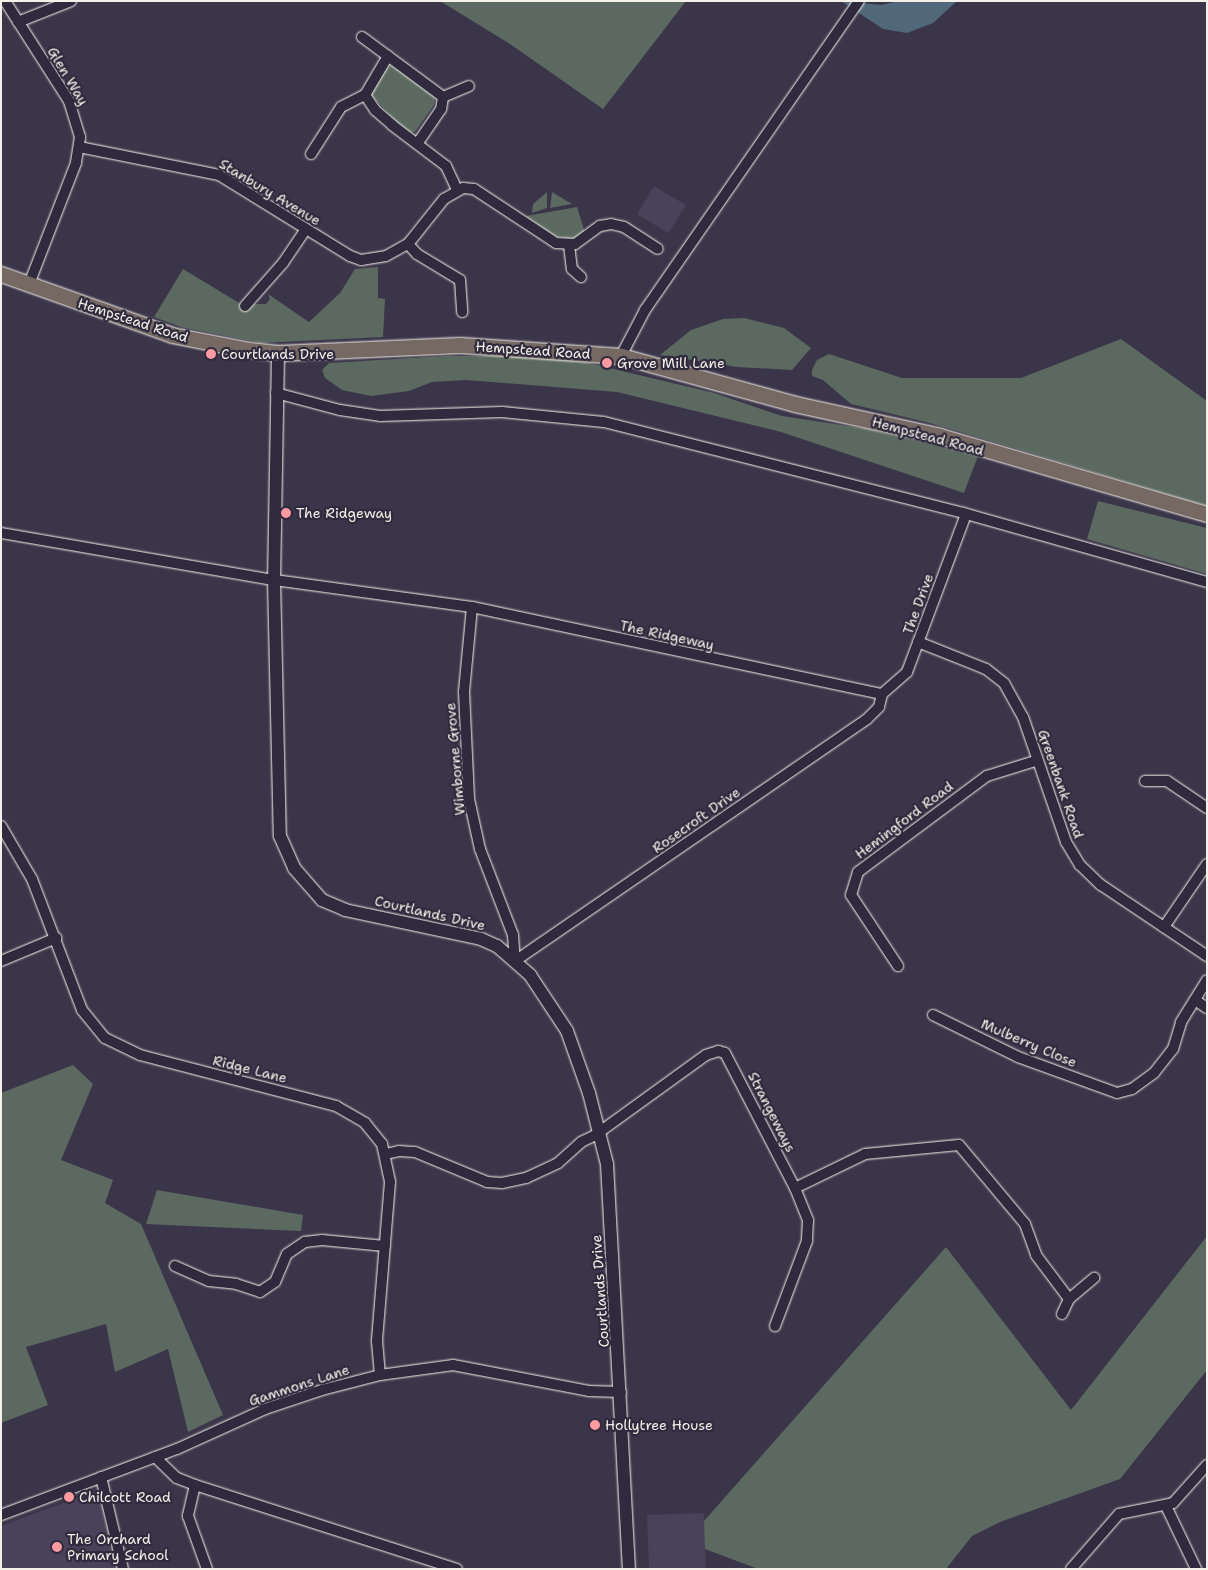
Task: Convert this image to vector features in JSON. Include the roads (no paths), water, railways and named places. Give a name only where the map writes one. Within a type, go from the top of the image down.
[{"type":"main road","name":"Hempstead Road","points":[[1,274],[172,335],[215,345],[278,353],[460,345],[620,356],[795,404],[940,436],[1207,514]]},
{"type":"street","name":"Glen Way","points":[[5,1],[69,101],[78,126],[79,147],[76,163],[29,284]]},
{"type":"street","points":[[18,22],[71,1]]},
{"type":"street","points":[[620,356],[645,310],[859,1]]},
{"type":"street","points":[[362,37],[443,97]]},
{"type":"street","points":[[311,154],[341,106],[365,95],[388,56]]},
{"type":"street","points":[[443,97],[469,86]]},
{"type":"street","points":[[365,95],[381,116],[446,166],[457,190],[474,189],[551,240],[569,245],[586,239],[600,226],[611,224],[624,227],[658,249]]},
{"type":"street","points":[[417,144],[440,110],[443,97]]},
{"type":"street","name":"Stanbury Avenue","points":[[79,147],[208,171],[361,260],[386,256],[408,244],[444,198],[457,190]]},
{"type":"street","points":[[245,306],[284,263],[306,229]]},
{"type":"street","points":[[408,244],[417,254],[460,280],[462,312]]},
{"type":"street","points":[[569,245],[572,269],[581,277]]},
{"type":"street","name":"Courtlands Drive","points":[[278,353],[274,580],[280,836],[294,868],[322,900],[332,905],[481,939],[515,961],[544,993],[567,1031],[600,1132],[607,1164],[621,1392],[629,1569]]},
{"type":"street","points":[[276,393],[300,397],[340,410],[380,416],[502,412],[604,422],[966,514],[1207,582]]},
{"type":"street","name":"The Drive","points":[[882,694],[901,680],[918,642],[966,514]]},
{"type":"street","name":"The Ridgeway","points":[[1,533],[274,580],[472,608],[882,694]]},
{"type":"street","name":"Wimborne Grove","points":[[472,608],[464,692],[470,799],[480,849],[513,935],[515,961]]},
{"type":"street","name":"Greenbank Road","points":[[918,642],[986,669],[1004,683],[1016,701],[1066,842],[1080,866],[1100,884],[1207,956]]},
{"type":"street","name":"Rosecroft Drive","points":[[515,961],[867,719],[879,707],[882,694]]},
{"type":"street","name":"Hemingford Road","points":[[898,966],[851,895],[858,872],[977,783],[1038,760]]},
{"type":"street","points":[[1145,781],[1166,781],[1207,808]]},
{"type":"street","name":"Ridge Lane","points":[[1,826],[32,878],[82,1010],[95,1028],[114,1044],[140,1055],[336,1106],[365,1123],[386,1154],[390,1182],[377,1341],[380,1375]]},
{"type":"street","points":[[1164,928],[1207,864]]},
{"type":"street","points":[[1,961],[56,938]]},
{"type":"street","points":[[1207,980],[1195,1000],[1207,1008]]},
{"type":"street","name":"Mulberry Close","points":[[933,1015],[1018,1056],[1116,1093],[1132,1089],[1154,1073],[1173,1048],[1181,1022],[1195,1000]]},
{"type":"street","name":"Strangeways","points":[[600,1132],[706,1055],[722,1052],[729,1058],[795,1188],[808,1220],[808,1241],[775,1326]]},
{"type":"street","points":[[386,1154],[410,1151],[486,1182],[502,1183],[552,1168],[581,1142],[600,1132]]},
{"type":"street","points":[[795,1188],[865,1154],[959,1145],[1025,1224],[1036,1255],[1069,1299]]},
{"type":"street","points":[[175,1266],[209,1281],[236,1284],[260,1292],[275,1282],[287,1254],[305,1242],[322,1240],[385,1246]]},
{"type":"street","points":[[1062,1314],[1069,1299],[1094,1278]]},
{"type":"street","name":"Gammons Lane","points":[[1,1515],[155,1457],[294,1398],[380,1375],[453,1365],[589,1391],[621,1392]]},
{"type":"street","points":[[155,1457],[177,1478],[195,1485],[457,1569]]},
{"type":"street","points":[[1071,1569],[1105,1527],[1126,1510],[1166,1506],[1179,1499],[1207,1465]]},
{"type":"street","points":[[101,1477],[123,1569]]},
{"type":"street","points":[[195,1485],[188,1516],[207,1569]]},
{"type":"street","points":[[1166,1506],[1196,1569]]},
{"type":"water","points":[[841,1],[881,5],[900,1],[957,1],[933,23],[907,33],[883,29]]},
{"type":"place","name":"Courtlands Drive","points":[[211,354]]},
{"type":"place","name":"Grove Mill Lane","points":[[607,363]]},
{"type":"place","name":"The Ridgeway","points":[[286,513]]},
{"type":"place","name":"Hollytree House","points":[[595,1425]]},
{"type":"place","name":"Chilcott Road","points":[[69,1497]]},
{"type":"place","name":"The Orchard Primary School","points":[[57,1547]]}]
